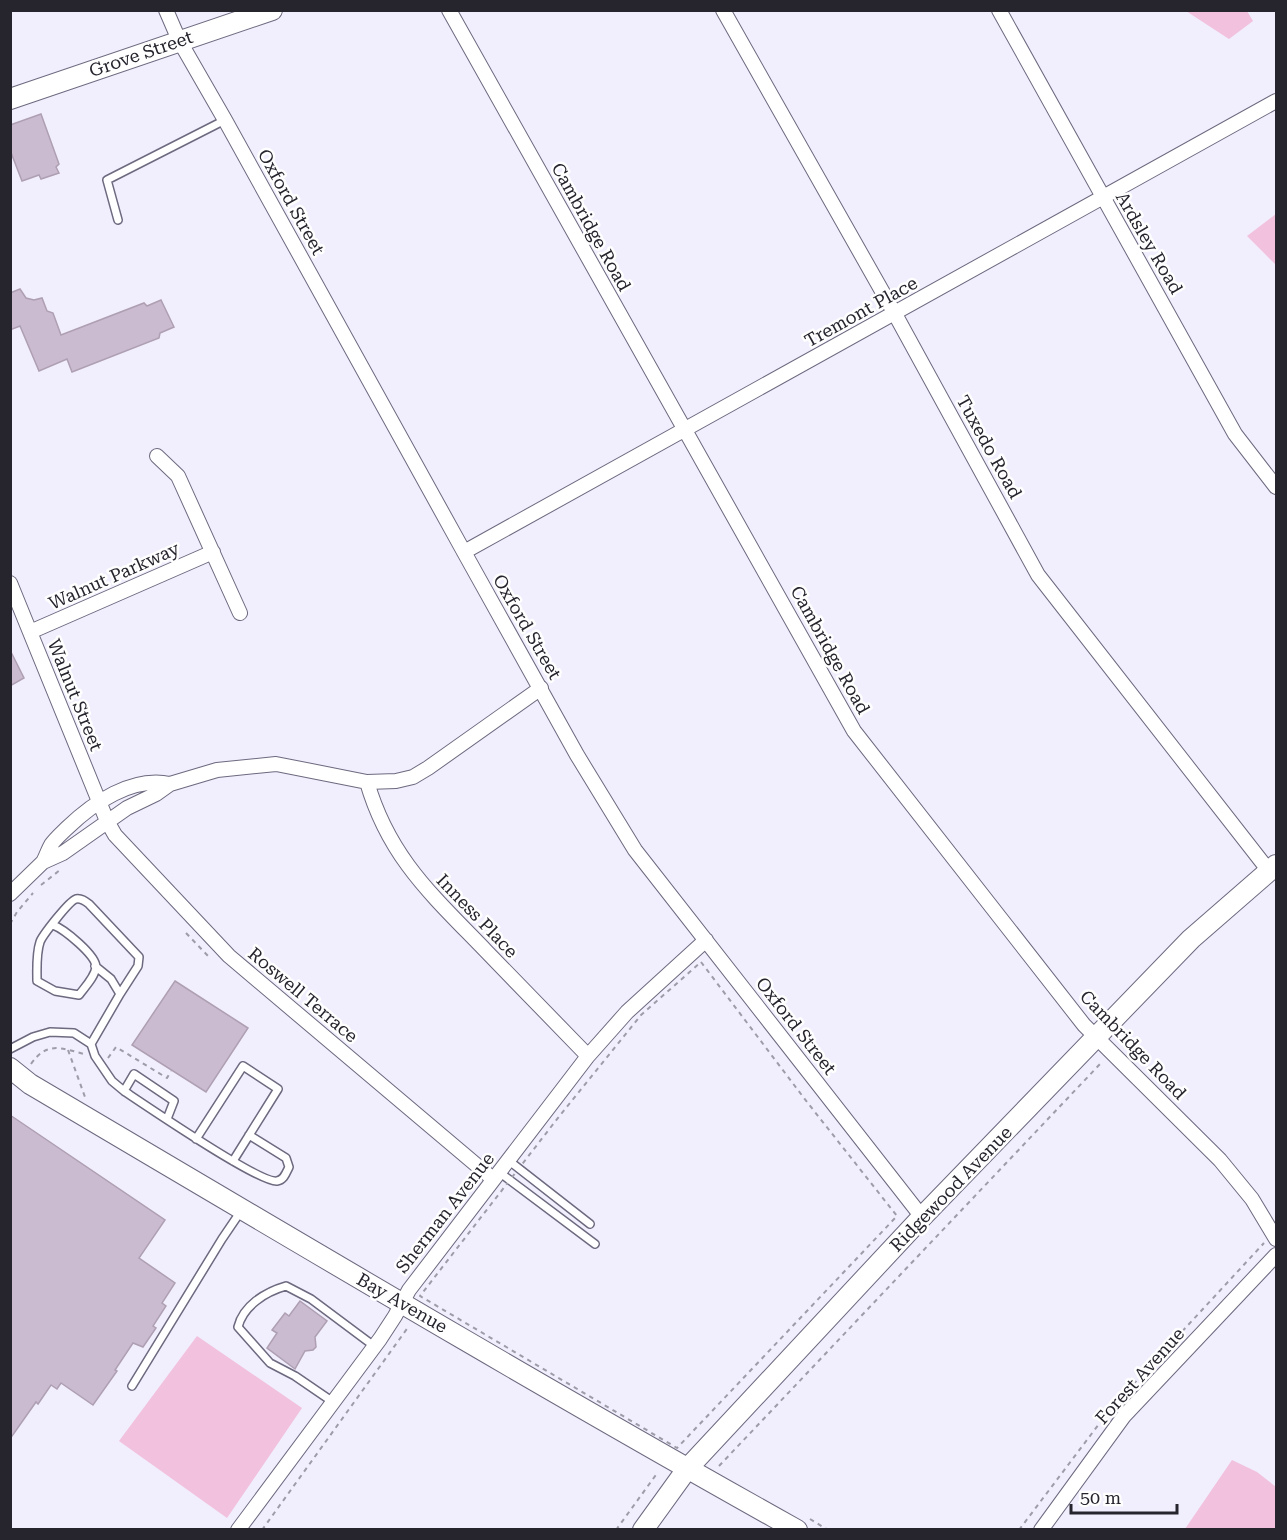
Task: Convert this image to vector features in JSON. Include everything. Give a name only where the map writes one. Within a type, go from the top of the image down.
[{"type":"street","name":"Oxford Street","points":[[166,10],[179,40],[464,552],[578,755],[635,850],[922,1217]]},
{"type":"street","name":"Grove Street","points":[[10,99],[272,10]]},
{"type":"street","name":"Cambridge Road","points":[[449,10],[855,731],[1084,1025],[1220,1160],[1252,1199],[1271,1240]]},
{"type":"street","name":"Tuxedo Road","points":[[723,10],[895,314],[1038,574],[1273,868]]},
{"type":"street","name":"Ardsley Road","points":[[999,10],[1235,434],[1276,487]]},
{"type":"street","name":"Tremont Place","points":[[464,552],[1276,101]]},
{"type":"street","points":[[157,456],[178,476],[240,613]]},
{"type":"street","name":"Walnut Parkway","points":[[30,632],[213,552]]},
{"type":"street","name":"Walnut Street","points":[[10,583],[16,611],[30,632],[107,821]]},
{"type":"street","points":[[43,862],[63,854],[107,821],[170,784],[218,770],[276,764],[367,782],[396,781],[413,777],[541,688]]},
{"type":"street","points":[[10,894],[43,862],[52,843],[99,801],[120,791],[156,781],[170,784]]},
{"type":"street","name":"Inness Place","points":[[367,782],[374,808],[393,845],[419,882],[588,1056]]},
{"type":"street","name":"Roswell Terrace","points":[[107,821],[119,840],[229,956],[501,1177]]},
{"type":"street","name":"Ridgewood Avenue","points":[[643,1530],[687,1469],[922,1217],[1191,939],[1273,868]]},
{"type":"street","name":"Sherman Avenue","points":[[238,1530],[374,1346],[412,1285],[513,1165],[588,1056],[627,1012],[706,940]]},
{"type":"street","name":"Bay Avenue","points":[[10,1068],[30,1084],[687,1469],[803,1524]]},
{"type":"street","name":"Forest Avenue","points":[[1041,1530],[1124,1416],[1276,1255]]},
{"type":"lane","points":[[118,220],[106,180],[225,120]]},
{"type":"lane","points":[[53,926],[65,932],[90,954],[95,966],[92,977],[79,995],[56,991],[37,981],[39,943],[45,932],[53,926],[65,907],[74,899],[80,899],[89,904],[139,957],[138,966],[103,1020],[91,1044]]},
{"type":"lane","points":[[95,966],[111,979],[120,994]]},
{"type":"lane","points":[[10,1049],[33,1037],[50,1032],[74,1033],[91,1044],[95,1056],[112,1081],[123,1091],[233,1161],[270,1180],[278,1181],[284,1178],[289,1167],[286,1158],[249,1135]]},
{"type":"lane","points":[[196,1139],[243,1066],[278,1089],[233,1161]]},
{"type":"lane","points":[[123,1091],[134,1074],[174,1101],[167,1119]]},
{"type":"lane","points":[[513,1165],[590,1224]]},
{"type":"lane","points":[[501,1177],[595,1244]]},
{"type":"lane","points":[[132,1386],[222,1239],[243,1209]]},
{"type":"lane","points":[[333,1402],[295,1376],[270,1363],[238,1327],[241,1314],[274,1289],[285,1286],[311,1299],[374,1346]]},
{"type":"path","points":[[10,924],[16,912],[38,887],[64,867]]},
{"type":"path","points":[[179,925],[212,959]]},
{"type":"path","points":[[701,962],[897,1216],[677,1448],[420,1296],[501,1177],[641,1015],[701,962]]},
{"type":"path","points":[[105,1059],[108,1059],[116,1047],[167,1078],[171,1071]]},
{"type":"path","points":[[31,1064],[48,1048],[87,1054]]},
{"type":"path","points":[[68,1050],[86,1097],[76,1091]]},
{"type":"path","points":[[719,1465],[1101,1063]]},
{"type":"path","points":[[1110,1409],[1124,1391],[1271,1240]]},
{"type":"path","points":[[262,1530],[410,1324]]},
{"type":"path","points":[[1019,1530],[1104,1418]]},
{"type":"path","points":[[616,1530],[658,1472]]},
{"type":"path","points":[[803,1524],[828,1530]]},
{"type":"shaded area","points":[[1186,11],[1247,11],[1253,21],[1229,39]]},
{"type":"shaded area","points":[[1276,214],[1276,265],[1247,236]]},
{"type":"shaded area","points":[[197,1336],[302,1408],[227,1518],[119,1441]]},
{"type":"shaded area","points":[[1232,1460],[1257,1472],[1276,1487],[1276,1529],[1185,1529]]},
{"type":"building","points":[[41,114],[59,164],[56,167],[59,173],[41,179],[39,175],[22,181],[10,150],[10,125]]},
{"type":"building","points":[[20,289],[26,298],[34,300],[42,298],[47,311],[53,313],[61,335],[144,303],[147,306],[161,300],[174,327],[160,333],[159,338],[72,372],[67,359],[39,371],[20,326],[10,330],[10,293]]},
{"type":"building","points":[[10,650],[24,678],[10,686]]},
{"type":"building","points":[[175,981],[248,1028],[206,1092],[132,1045]]},
{"type":"building","points":[[10,1115],[165,1220],[139,1258],[175,1283],[162,1303],[166,1306],[153,1326],[156,1328],[143,1347],[133,1343],[93,1405],[61,1383],[57,1389],[51,1385],[10,1439]]},
{"type":"building","points":[[300,1301],[327,1321],[315,1337],[316,1347],[305,1351],[295,1369],[267,1348],[277,1333],[272,1330],[285,1313],[289,1316]]}]
